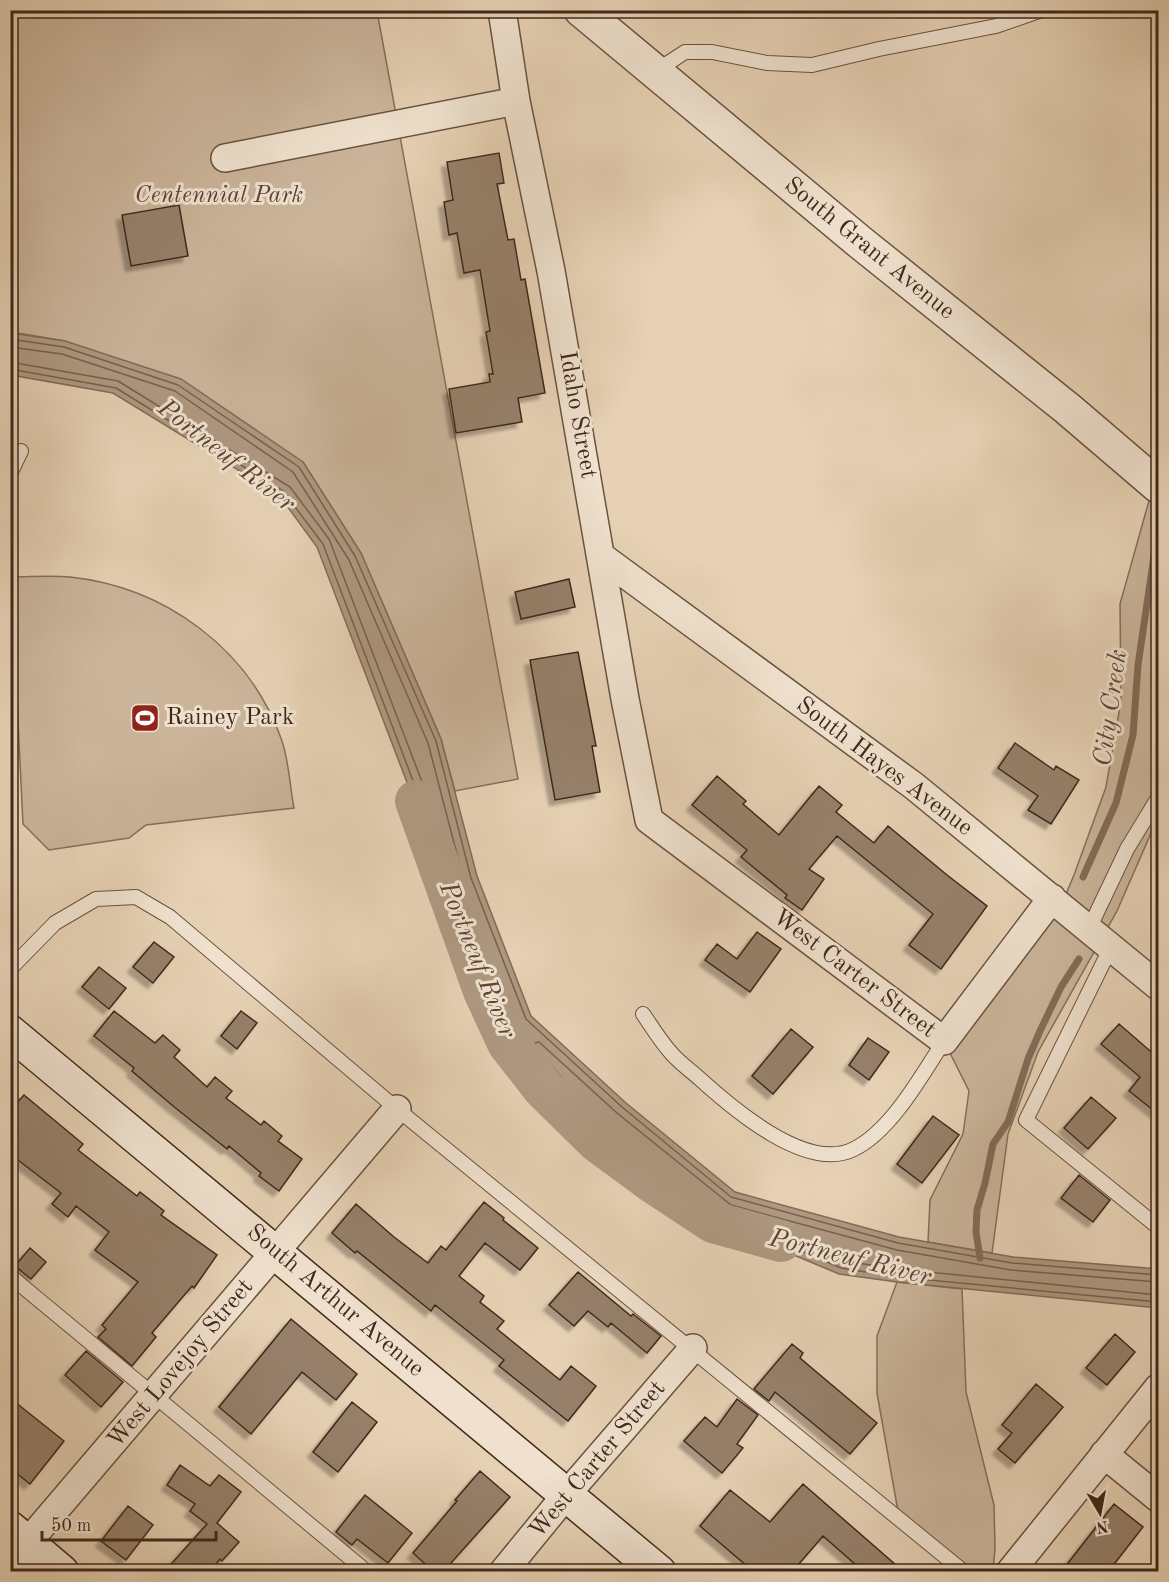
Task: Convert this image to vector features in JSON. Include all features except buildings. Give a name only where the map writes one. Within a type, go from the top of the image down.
[{"type":"main road","name":"South Grant Avenue","points":[[580,10],[861,243],[1068,409],[1156,484]]},
{"type":"main road","name":"South Arthur Avenue","points":[[10,1032],[659,1572]]},
{"type":"main road","points":[[16,1545],[62,1572]]},
{"type":"street","name":"Idaho Street","points":[[502,10],[516,101],[551,271],[649,820]]},
{"type":"street","points":[[225,158],[516,101]]},
{"type":"street","name":"South Hayes Avenue","points":[[602,557],[914,786],[1158,986]]},
{"type":"street","name":"West Carter Street","points":[[649,820],[944,1041],[1052,898]]},
{"type":"street","name":"West Lovejoy Street","points":[[16,1545],[155,1396],[397,1109]]},
{"type":"street","name":"West Carter Street","points":[[503,1572],[566,1494],[693,1348]]},
{"type":"street","points":[[1010,1572],[1158,1388]]},
{"type":"street","points":[[1104,1455],[1158,1498]]},
{"type":"lane","points":[[654,72],[685,52],[712,52],[767,63],[812,65],[996,26],[1042,10]]},
{"type":"lane","points":[[10,474],[21,451]]},
{"type":"lane","points":[[1089,929],[1127,849],[1158,798]]},
{"type":"lane","points":[[10,969],[55,923],[96,899],[136,897],[170,917],[397,1109],[693,1348],[964,1572]]},
{"type":"lane","points":[[1111,947],[1026,1120],[1158,1227]]},
{"type":"lane","points":[[643,1014],[672,1054],[729,1105],[776,1137],[809,1150],[834,1155],[854,1150],[875,1135],[910,1094],[944,1041]]},
{"type":"lane","points":[[10,1276],[367,1572]]},
{"type":"green space","name":"Centennial Park","points":[[11,11],[377,11],[518,779],[455,791],[441,739],[361,553],[303,462],[65,341],[11,332]]},
{"type":"green space","points":[[1154,483],[1158,486],[1158,817],[1117,911],[1038,1052],[1008,1134],[992,1253],[928,1242],[930,1200],[963,1134],[969,1091],[944,1041],[1061,906],[1074,875],[1106,787],[1121,701],[1120,604]]},
{"type":"green space","name":"Rainey Park","points":[[63,576],[105,583],[139,594],[170,609],[200,628],[226,651],[249,678],[268,708],[282,741],[294,808],[146,825],[129,838],[49,850],[23,824],[11,577]]},
{"type":"green space","points":[[897,1282],[962,1289],[966,1392],[994,1505],[993,1571],[964,1571],[899,1517],[877,1393],[877,1336]]},
{"type":"water","points":[[11,333],[65,341],[181,379],[303,462],[361,553],[441,739],[477,876],[531,1016],[626,1103],[735,1192],[899,1237],[1013,1257],[1158,1269],[1158,1308],[897,1282],[839,1274],[725,1226],[597,1141],[499,1023],[317,547],[279,495],[113,393],[11,375]]},
{"type":"waterway","name":"City Creek","points":[[1083,877],[1116,803],[1133,735],[1138,665],[1158,538]]},
{"type":"waterway","name":"Portneuf River","points":[[416,801],[484,991],[508,1043],[544,1089],[597,1141],[654,1183],[713,1222],[781,1241]]},
{"type":"waterway","name":"City Creek","points":[[980,1258],[976,1232],[977,1210],[993,1144],[1008,1122],[1028,1059],[1040,1031],[1061,987],[1079,959]]},
{"type":"place","name":"Rainey Park","points":[[145,718]]}]
